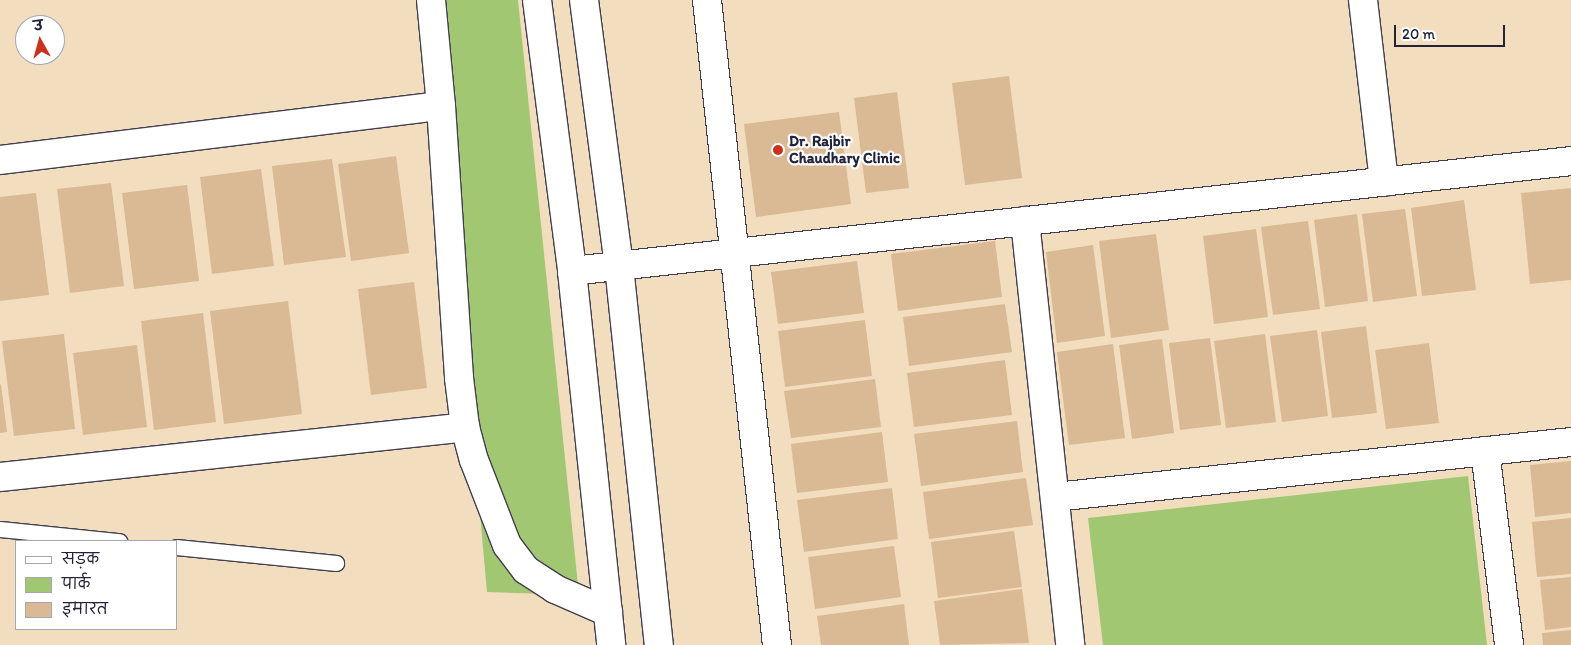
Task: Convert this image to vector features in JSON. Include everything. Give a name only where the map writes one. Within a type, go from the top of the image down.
[{"type":"street","points":[[431,0],[441,106],[459,378],[465,427],[474,460],[508,545],[526,570],[555,589],[608,612]]},
{"type":"street","points":[[537,0],[572,271],[611,645]]},
{"type":"street","points":[[584,0],[619,266],[659,645]]},
{"type":"street","points":[[707,0],[777,645]]},
{"type":"street","points":[[1363,0],[1384,182]]},
{"type":"street","points":[[0,160],[441,106]]},
{"type":"street","points":[[572,271],[1571,161]]},
{"type":"street","points":[[1024,222],[1070,645]]},
{"type":"street","points":[[0,477],[465,427]]},
{"type":"street","points":[[1055,497],[1571,442]]},
{"type":"street","points":[[1485,451],[1509,645]]},
{"type":"lane","points":[[0,529],[110,540]]},
{"type":"lane","points":[[178,547],[336,563]]},
{"type":"green space","points":[[434,0],[518,0],[579,595],[487,592]]},
{"type":"green space","points":[[1468,476],[1487,645],[1103,645],[1088,518]]},
{"type":"building","points":[[1009,76],[1022,178],[965,185],[952,83]]},
{"type":"building","points":[[897,92],[909,188],[866,193],[854,98]]},
{"type":"building","points":[[839,112],[851,204],[756,217],[744,124]]},
{"type":"building","points":[[396,156],[409,253],[351,261],[338,164]]},
{"type":"building","points":[[332,159],[346,257],[284,265],[272,166]]},
{"type":"building","points":[[261,169],[274,266],[212,274],[200,177]]},
{"type":"building","points":[[111,183],[124,286],[70,293],[57,189]]},
{"type":"building","points":[[187,185],[199,281],[134,289],[122,193]]},
{"type":"building","points":[[1571,188],[1571,280],[1530,284],[1521,193]]},
{"type":"building","points":[[36,193],[49,295],[0,301],[0,197]]},
{"type":"building","points":[[1464,200],[1476,290],[1422,296],[1411,208]]},
{"type":"building","points":[[1405,209],[1417,296],[1373,302],[1362,214]]},
{"type":"building","points":[[1357,214],[1368,301],[1325,307],[1314,220]]},
{"type":"building","points":[[1308,221],[1320,309],[1273,315],[1261,227]]},
{"type":"building","points":[[1256,229],[1268,317],[1214,324],[1203,236]]},
{"type":"building","points":[[1156,234],[1169,330],[1111,338],[1099,241]]},
{"type":"building","points":[[995,241],[1002,297],[898,311],[891,254]]},
{"type":"building","points":[[1093,245],[1105,336],[1057,343],[1046,252]]},
{"type":"building","points":[[857,261],[864,313],[778,324],[771,272]]},
{"type":"building","points":[[414,282],[427,388],[371,395],[358,289]]},
{"type":"building","points":[[288,301],[302,414],[224,424],[210,311]]},
{"type":"building","points":[[1005,304],[1012,352],[909,366],[903,317]]},
{"type":"building","points":[[203,313],[216,422],[154,430],[141,321]]},
{"type":"building","points":[[865,320],[872,376],[785,387],[778,331]]},
{"type":"building","points":[[1366,326],[1377,413],[1332,418],[1321,332]]},
{"type":"building","points":[[1317,330],[1328,416],[1282,422],[1270,336]]},
{"type":"building","points":[[64,334],[75,429],[14,436],[2,341]]},
{"type":"building","points":[[1265,334],[1276,422],[1226,428],[1214,341]]},
{"type":"building","points":[[1210,338],[1221,425],[1180,430],[1169,343]]},
{"type":"building","points":[[1162,339],[1174,433],[1132,439],[1119,345]]},
{"type":"building","points":[[1429,343],[1439,423],[1386,429],[1375,350]]},
{"type":"building","points":[[1113,344],[1125,438],[1069,445],[1057,352]]},
{"type":"building","points":[[137,345],[147,427],[83,435],[73,353]]},
{"type":"building","points":[[1005,360],[1012,415],[914,427],[907,373]]},
{"type":"building","points":[[875,379],[881,427],[791,438],[784,391]]},
{"type":"building","points":[[0,385],[7,432],[0,433]]},
{"type":"building","points":[[1017,421],[1023,472],[921,486],[914,434]]},
{"type":"building","points":[[882,432],[888,482],[797,493],[791,444]]},
{"type":"building","points":[[1571,461],[1571,513],[1535,517],[1530,465]]},
{"type":"building","points":[[1026,478],[1033,525],[929,539],[923,492]]},
{"type":"building","points":[[892,488],[898,539],[804,552],[797,500]]},
{"type":"building","points":[[1571,518],[1571,574],[1537,577],[1532,522]]},
{"type":"building","points":[[1014,531],[1022,587],[938,598],[931,542]]},
{"type":"building","points":[[894,546],[901,597],[815,609],[808,557]]},
{"type":"building","points":[[1571,577],[1571,627],[1545,630],[1540,580]]},
{"type":"building","points":[[1022,589],[1029,643],[940,645],[934,601]]},
{"type":"building","points":[[904,604],[909,645],[821,645],[817,616]]},
{"type":"building","points":[[1571,630],[1571,645],[1543,645],[1542,633]]},
{"type":"place","name":"Dr. Rajbir Chaudhary Clinic","points":[[778,150]]}]
